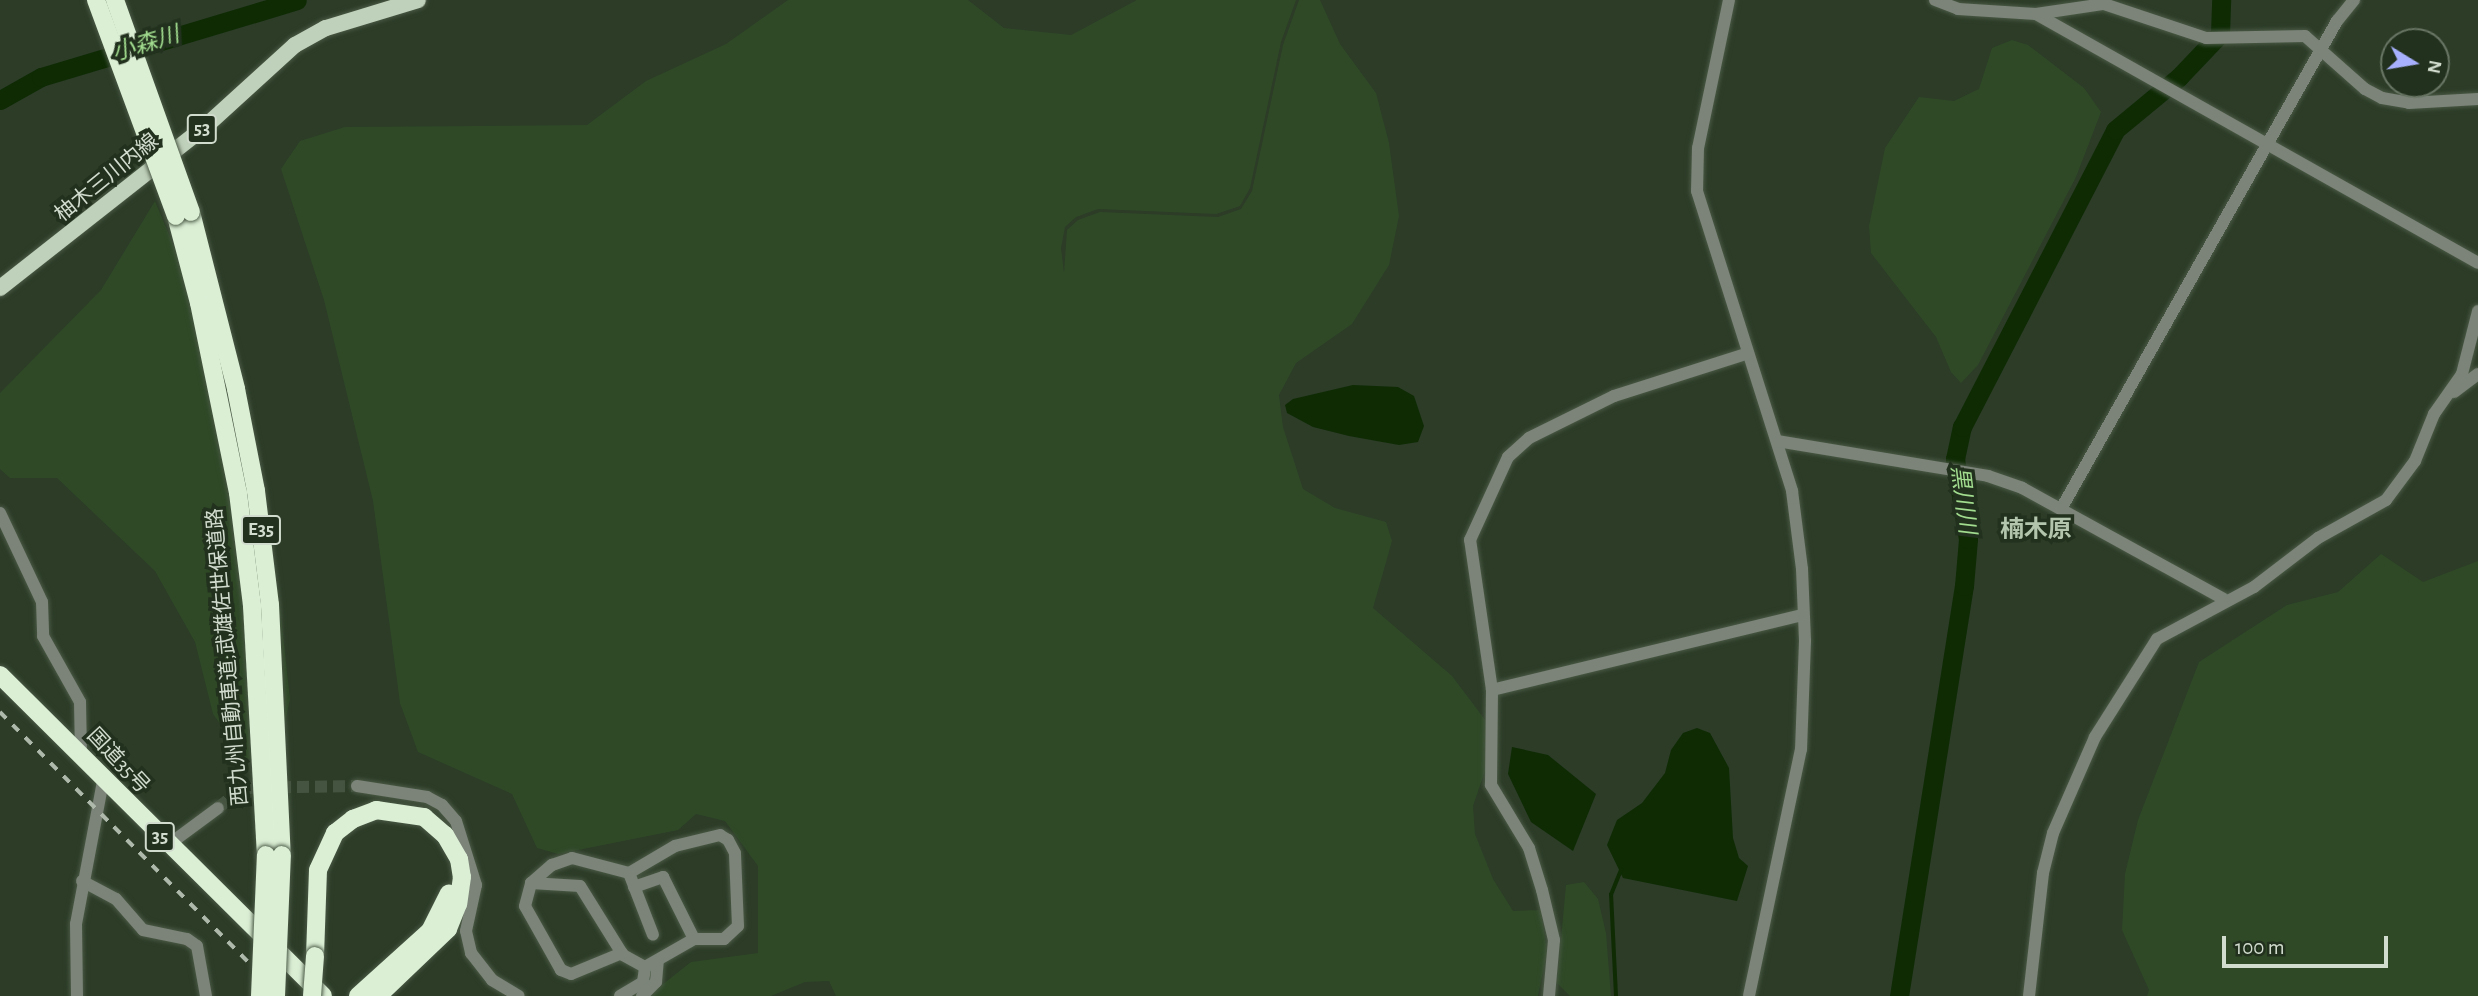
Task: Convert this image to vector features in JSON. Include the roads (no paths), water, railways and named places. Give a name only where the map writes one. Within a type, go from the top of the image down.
[{"type":"highway","name":"西九州自動車道;武雄佐世保道路","points":[[96,0],[183,214]]},
{"type":"highway","name":"西九州自動車道;武雄佐世保道路","points":[[115,0],[236,389],[256,491],[273,644],[275,996]]},
{"type":"highway","name":"国道35号","points":[[0,675],[81,754],[103,781],[322,996]]},
{"type":"highway","points":[[322,996],[317,870],[335,833],[353,819],[376,810],[424,817],[444,835],[459,859],[462,877],[458,904],[447,929],[378,996]]},
{"type":"highway","points":[[312,996],[319,958],[325,883],[337,850],[351,832],[374,821],[393,819],[419,827],[438,842],[448,863],[447,902],[430,931],[358,996]]},
{"type":"highway","name":"西九州自動車道;武雄佐世保道路","points":[[260,996],[274,855]]},
{"type":"main road","name":"柚木三川内線","points":[[0,288],[197,133],[295,45],[326,28],[418,0]]},
{"type":"street","points":[[1729,0],[1696,176],[1746,354],[1792,491],[1802,569],[1801,749],[1749,996]]},
{"type":"street","points":[[1935,0],[1958,9],[2036,14],[2104,4],[2206,38],[2305,36],[2365,89],[2382,98],[2409,103],[2478,99]]},
{"type":"street","points":[[2061,509],[2267,144],[2354,0]]},
{"type":"street","points":[[2036,14],[2478,263]]},
{"type":"street","points":[[2029,996],[2043,873],[2053,833],[2095,737],[2157,639],[2224,599],[2254,587],[2327,532],[2386,500],[2415,461],[2445,398],[2462,374],[2478,311]]},
{"type":"street","points":[[1549,996],[1553,940],[1542,890],[1529,848],[1491,785],[1492,690],[1470,540],[1508,457],[1529,438],[1614,396],[1746,354]]},
{"type":"street","points":[[2445,398],[2478,374]]},
{"type":"street","points":[[1777,441],[1988,476],[2061,509],[2224,599]]},
{"type":"street","points":[[0,513],[42,601],[43,636],[80,702],[81,754]]},
{"type":"street","points":[[1492,690],[1802,615]]},
{"type":"street","points":[[77,996],[74,962],[82,881],[103,781]]},
{"type":"street","points":[[358,786],[427,797],[442,805],[456,821],[476,885],[466,931],[471,953],[492,980],[519,996]]},
{"type":"street","points":[[168,845],[218,808]]},
{"type":"street","points":[[622,953],[571,974],[561,970],[525,906],[531,883],[552,865],[572,858],[629,873],[675,846],[708,835],[729,840],[735,853],[737,926],[724,939],[694,939],[645,967]]},
{"type":"street","points":[[629,873],[653,935]]},
{"type":"street","points":[[634,887],[663,877],[694,939]]},
{"type":"street","points":[[82,881],[116,898],[143,929],[187,939],[197,946],[206,996]]},
{"type":"street","points":[[531,883],[580,886],[622,953],[645,967]]},
{"type":"street","points":[[642,996],[656,982],[658,961]]},
{"type":"street","points":[[620,996],[643,982],[645,967]]},
{"type":"waterway","name":"小森川","points":[[0,100],[41,77],[297,0]]},
{"type":"waterway","name":"黒川川","points":[[1899,996],[1964,586],[1968,539],[1955,459],[1962,427],[2115,130],[2179,77],[2220,34],[2221,0]]},
{"type":"waterway","points":[[1616,996],[1611,895],[1621,870]]},
{"type":"tunnel","points":[[218,808],[243,788],[357,786]]},
{"type":"railway","points":[[0,712],[282,996]]},
{"type":"district","name":"楠木原","points":[[2036,531]]}]
